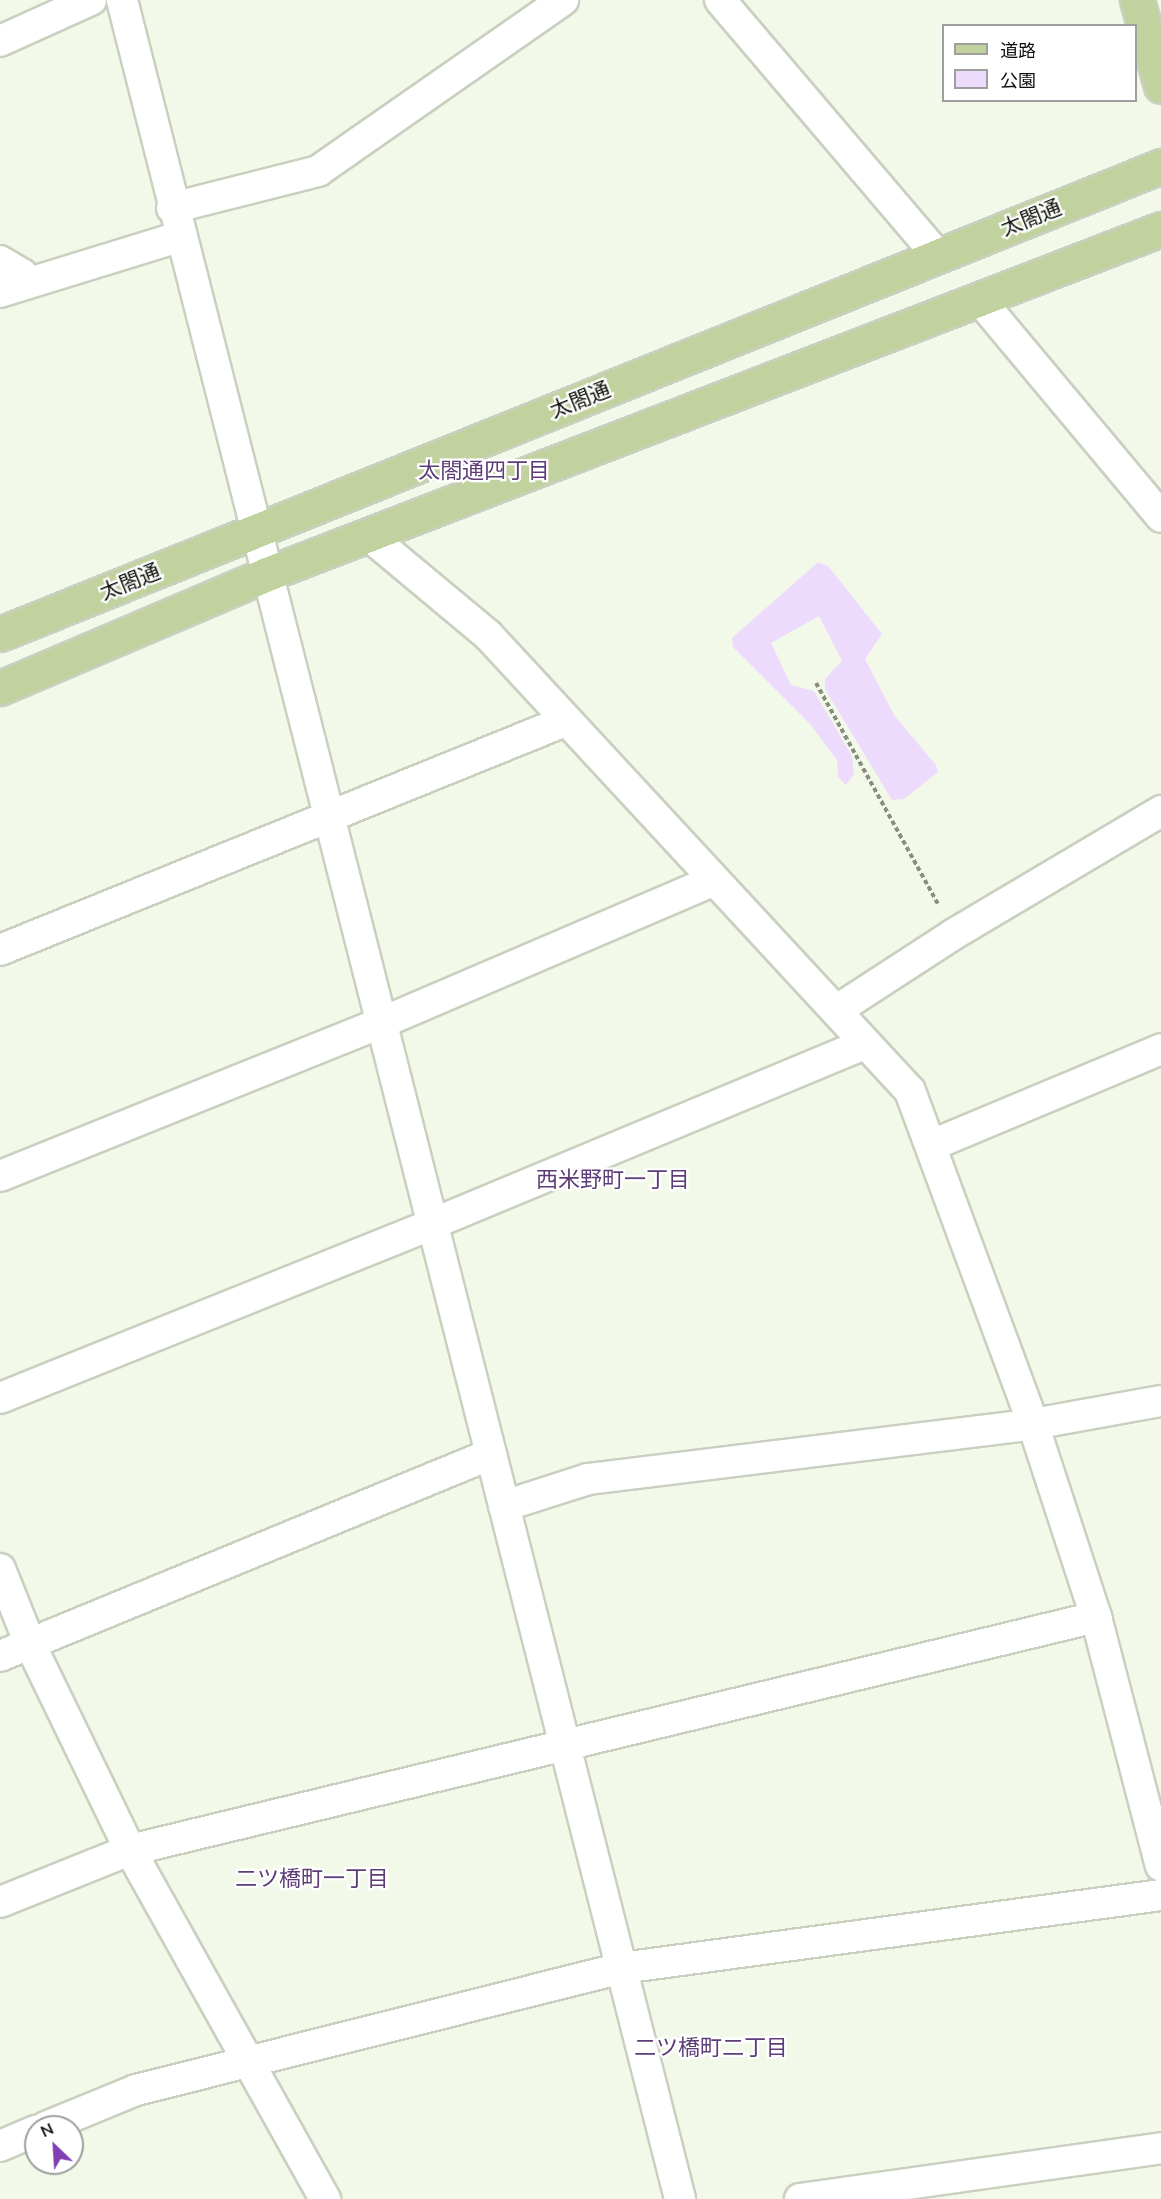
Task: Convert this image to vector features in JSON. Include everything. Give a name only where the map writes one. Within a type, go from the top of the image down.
[{"type":"main road","points":[[1137,0],[1161,86]]},
{"type":"main road","name":"太閤通","points":[[0,634],[1161,166]]},
{"type":"main road","points":[[0,688],[267,574],[1161,229]]},
{"type":"street","points":[[0,40],[92,0]]},
{"type":"street","points":[[122,0],[179,237],[258,531],[267,574],[680,2199]]},
{"type":"street","points":[[172,208],[318,171],[563,0]]},
{"type":"street","points":[[720,0],[938,256]]},
{"type":"street","points":[[9,289],[179,237]]},
{"type":"street","points":[[0,261],[22,274],[9,289]]},
{"type":"street","points":[[979,299],[1161,517]]},
{"type":"street","points":[[369,535],[488,635],[713,881],[837,1010],[864,1044],[910,1091],[1034,1424],[1096,1617],[1161,1866]]},
{"type":"street","points":[[0,950],[565,721]]},
{"type":"street","points":[[837,1010],[954,934],[1161,811]]},
{"type":"street","points":[[0,1176],[381,1023],[713,881]]},
{"type":"street","points":[[0,1398],[432,1224],[864,1044]]},
{"type":"street","points":[[932,1145],[1161,1048]]},
{"type":"street","points":[[504,1506],[588,1479],[1034,1424],[1161,1401]]},
{"type":"street","points":[[0,1656],[491,1454]]},
{"type":"street","points":[[0,1569],[30,1644],[130,1850],[325,2199]]},
{"type":"street","points":[[0,1902],[130,1850],[1096,1617]]},
{"type":"street","points":[[75,2115],[136,2090],[621,1968],[1161,1895]]},
{"type":"street","points":[[0,2146],[24,2136]]},
{"type":"street","points":[[800,2199],[1161,2148]]},
{"type":"path","points":[[816,683],[954,934]]},
{"type":"green space","points":[[818,562],[828,566],[882,634],[865,659],[894,715],[936,765],[938,772],[904,799],[892,800],[825,689],[825,679],[842,661],[819,616],[771,643],[791,685],[814,691],[852,756],[854,774],[846,785],[838,777],[837,760],[810,724],[733,647],[732,638]]},
{"type":"district","name":"太閤通四丁目","points":[[484,472]]},
{"type":"district","name":"西米野町一丁目","points":[[613,1181]]},
{"type":"district","name":"二ツ橋町一丁目","points":[[312,1880]]},
{"type":"district","name":"二ツ橋町二丁目","points":[[711,2049]]}]
